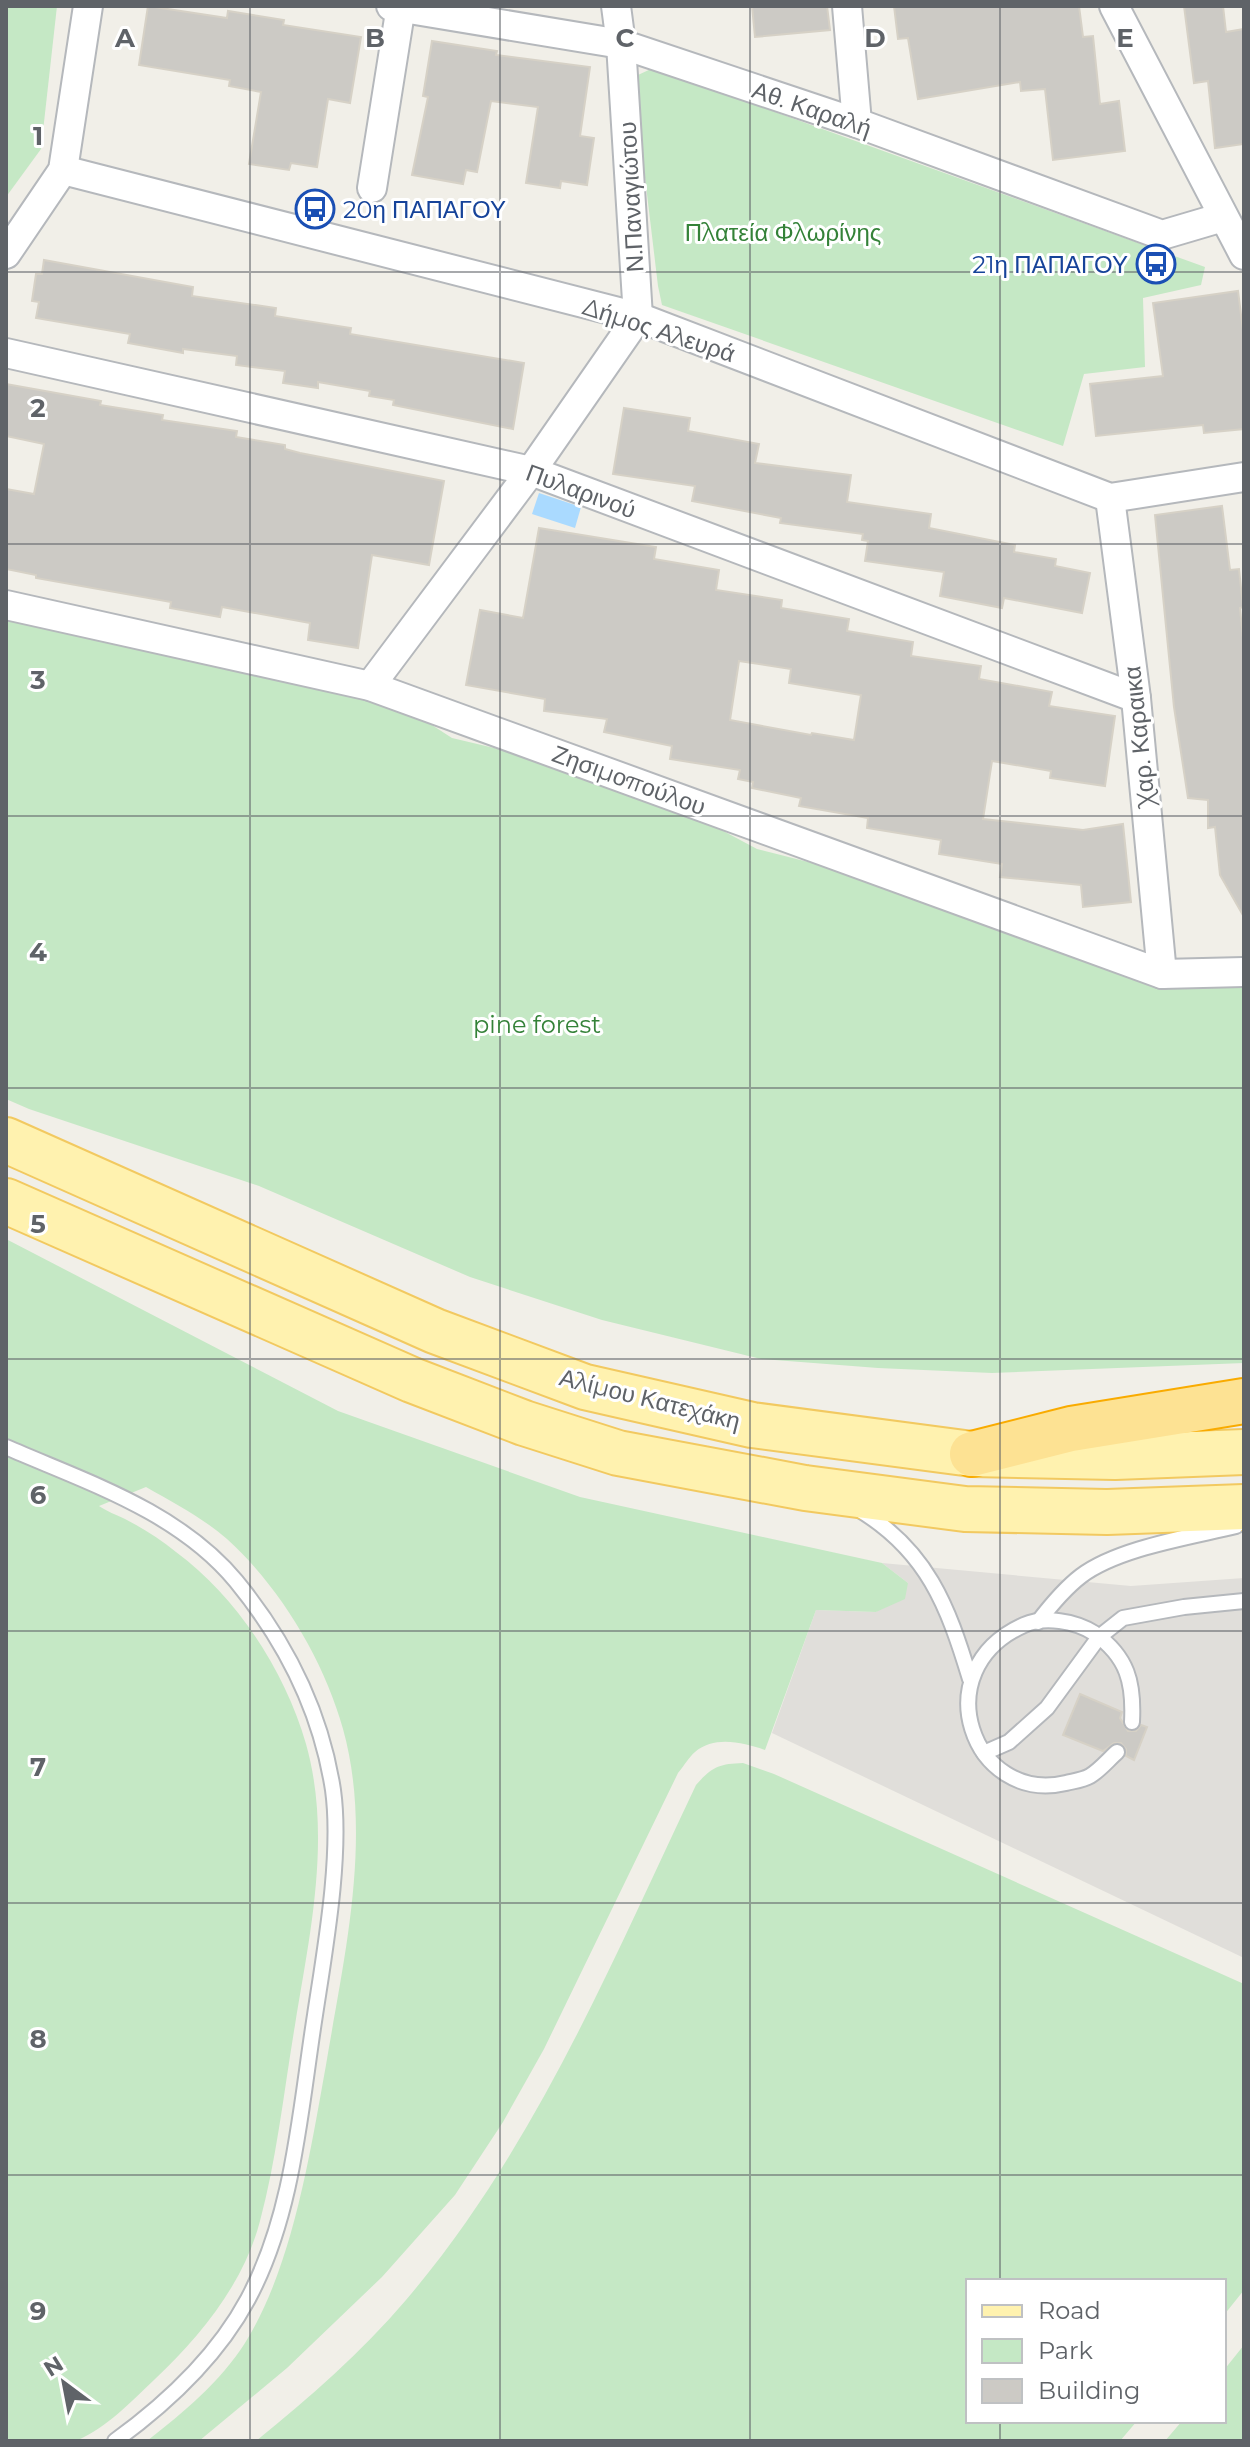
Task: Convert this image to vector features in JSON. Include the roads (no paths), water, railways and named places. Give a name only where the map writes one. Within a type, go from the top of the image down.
[{"type":"highway","points":[[972,1454],[1071,1429],[1244,1401]]},
{"type":"main road","name":"Αλίμου Κατεχάκη","points":[[6,1140],[435,1331],[585,1387],[752,1425],[972,1454],[1115,1457],[1244,1452]]},
{"type":"main road","points":[[6,1201],[412,1380],[524,1423],[618,1453],[805,1488],[965,1509],[1107,1512],[1244,1507]]},
{"type":"street","points":[[6,254],[63,170],[88,6]]},
{"type":"street","name":"Ν.Παναγιώτου","points":[[616,6],[638,317]]},
{"type":"street","points":[[847,6],[857,123]]},
{"type":"street","points":[[1114,6],[1244,255]]},
{"type":"street","points":[[372,188],[398,7]]},
{"type":"street","name":"Αθ. Καραλή","points":[[398,7],[621,44],[857,123],[1162,235],[1223,217]]},
{"type":"street","name":"Δήμος Αλευρά","points":[[63,170],[638,317],[1110,498],[1244,477]]},
{"type":"street","points":[[370,686],[531,471],[638,317]]},
{"type":"street","name":"Πυλαρινού","points":[[6,353],[531,471],[1136,698]]},
{"type":"street","name":"Χαρ. Καραικα","points":[[1110,498],[1136,698],[1162,974]]},
{"type":"street","name":"Ζησιμοπούλου","points":[[6,605],[370,686],[1162,974],[1244,972]]},
{"type":"lane","points":[[6,1447],[136,1504],[186,1535],[234,1579],[273,1633],[307,1694],[322,1737],[333,1792],[332,1871],[324,1951],[293,2159],[278,2226],[248,2300],[209,2356],[155,2409],[115,2441]]},
{"type":"lane","points":[[805,1488],[860,1510],[894,1533],[935,1582],[957,1634],[970,1679],[968,1718],[984,1753],[1013,1778],[1051,1786],[1088,1777],[1117,1752]]},
{"type":"lane","points":[[1038,1622],[1056,1598],[1082,1574],[1131,1552],[1244,1524]]},
{"type":"lane","points":[[984,1753],[1009,1742],[1047,1708],[1099,1637],[1123,1618],[1184,1607],[1244,1601]]},
{"type":"lane","points":[[970,1679],[983,1654],[1004,1634],[1029,1622],[1058,1620],[1085,1628],[1099,1637],[1109,1644],[1125,1666],[1133,1694],[1132,1722]]},
{"type":"water","points":[[539,493],[581,507],[575,528],[532,514]]},
{"type":"place","name":"20η ΠΑΠΑΓΟΥ","points":[[315,209]]},
{"type":"place","name":"21η ΠΑΠΑΓΟΥ","points":[[1156,264]]},
{"type":"park label","name":"Πλατεία Φλωρίνης","points":[[783,232]]},
{"type":"park label","name":"pine forest","points":[[537,1024]]}]
